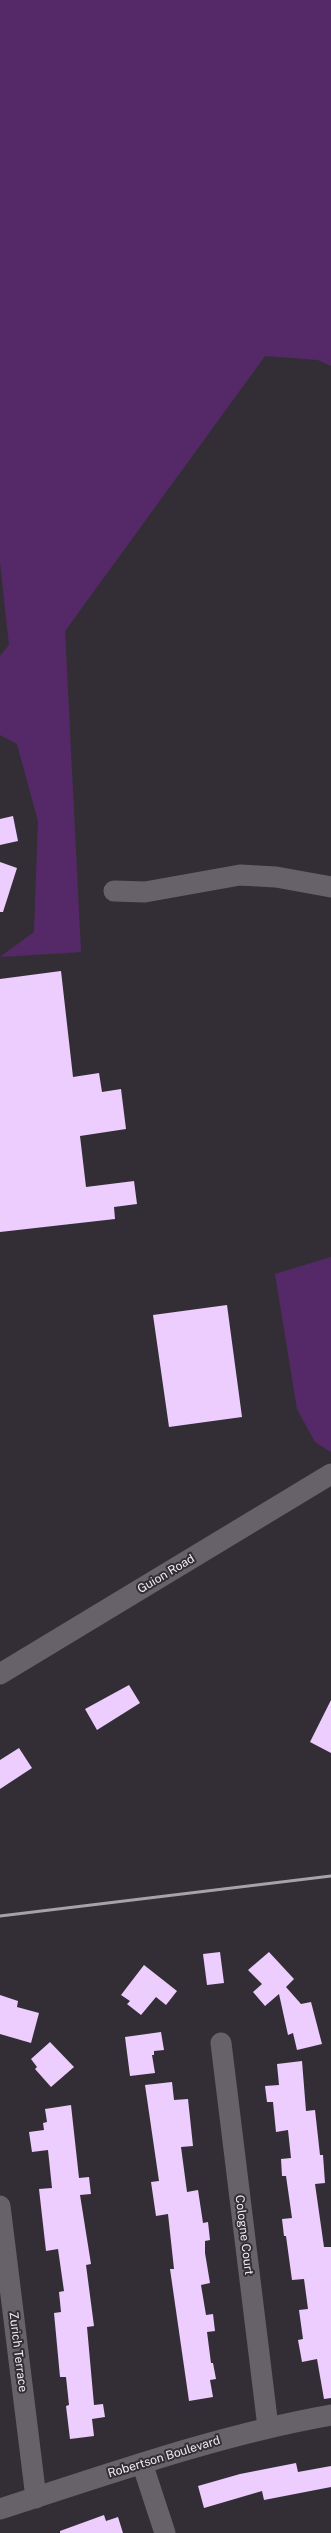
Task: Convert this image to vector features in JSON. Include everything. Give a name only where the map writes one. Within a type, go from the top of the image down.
[{"type":"street","points":[[114,891],[145,892],[240,875],[276,877],[331,887]]},
{"type":"street","name":"Guion Road","points":[[0,1674],[331,1474]]},
{"type":"street","name":"Cologne Court","points":[[221,2043],[268,2428]]},
{"type":"street","name":"Zurich Terrace","points":[[0,2206],[36,2498]]},
{"type":"street","name":"Robertson Boulevard","points":[[0,2509],[142,2463],[268,2428],[331,2415]]},
{"type":"street","points":[[142,2463],[165,2533]]},
{"type":"shaded area","points":[[0,0],[331,0],[331,366],[318,360],[265,356],[65,631],[81,952],[0,957],[34,932],[38,821],[17,744],[0,735],[0,656],[9,645],[0,562]]},
{"type":"shaded area","points":[[331,1257],[331,1452],[315,1442],[297,1409],[275,1274]]},
{"type":"building","points":[[13,816],[18,841],[0,845],[0,819]]},
{"type":"building","points":[[0,862],[17,868],[3,912],[0,912]]},
{"type":"building","points":[[61,971],[73,1077],[99,1073],[102,1092],[121,1089],[126,1129],[80,1136],[86,1187],[134,1181],[137,1204],[114,1207],[115,1219],[0,1232],[0,979]]},
{"type":"building","points":[[227,1305],[242,1417],[169,1427],[153,1315]]},
{"type":"building","points":[[129,1685],[140,1703],[97,1730],[85,1709]]},
{"type":"building","points":[[331,1700],[331,1753],[310,1742]]},
{"type":"building","points":[[19,1748],[32,1768],[0,1789],[0,1760]]},
{"type":"building","points":[[220,1952],[224,1983],[207,1985],[203,1954]]},
{"type":"building","points":[[269,1952],[294,1979],[286,1987],[301,2004],[311,2002],[322,2044],[297,2050],[293,2033],[288,2035],[279,1994],[265,2006],[253,1992],[262,1984],[248,1970]]},
{"type":"building","points":[[144,1965],[177,1991],[166,2005],[156,1997],[141,2015],[127,2004],[130,2001],[121,1995]]},
{"type":"building","points":[[0,1995],[18,2001],[17,2007],[39,2013],[31,2043],[0,2034]]},
{"type":"building","points":[[161,2032],[164,2050],[154,2051],[154,2055],[152,2055],[155,2073],[130,2076],[125,2037]]},
{"type":"building","points":[[50,2042],[74,2067],[51,2087],[35,2069],[37,2067],[31,2059]]},
{"type":"building","points":[[302,2061],[306,2111],[315,2110],[320,2155],[323,2155],[325,2183],[315,2184],[324,2247],[331,2247],[331,2398],[324,2399],[317,2359],[302,2362],[298,2340],[303,2339],[299,2310],[308,2309],[304,2279],[292,2280],[282,2219],[292,2218],[286,2176],[282,2176],[281,2159],[291,2158],[288,2130],[276,2132],[273,2102],[267,2102],[265,2086],[279,2085],[277,2064]]},
{"type":"building","points":[[172,2082],[174,2100],[188,2099],[193,2146],[181,2147],[187,2192],[198,2190],[203,2223],[208,2222],[210,2240],[205,2241],[205,2253],[210,2283],[201,2285],[206,2315],[213,2314],[215,2331],[207,2332],[211,2363],[213,2363],[216,2379],[210,2380],[213,2397],[189,2401],[170,2269],[174,2269],[168,2214],[156,2216],[151,2182],[159,2181],[145,2085]]},
{"type":"building","points":[[71,2105],[79,2178],[89,2177],[91,2194],[80,2195],[91,2264],[86,2265],[94,2326],[87,2327],[94,2405],[103,2404],[105,2417],[92,2419],[94,2436],[70,2439],[66,2406],[69,2405],[66,2377],[60,2377],[54,2313],[61,2312],[59,2292],[64,2291],[58,2249],[46,2251],[39,2189],[52,2188],[48,2150],[32,2152],[29,2132],[44,2130],[43,2123],[47,2122],[45,2109]]},
{"type":"building","points":[[296,2463],[298,2472],[331,2466],[331,2487],[264,2500],[262,2491],[204,2508],[198,2486],[240,2474]]},
{"type":"building","points":[[104,2515],[106,2521],[118,2517],[123,2533],[60,2533],[60,2531]]},
{"type":"railway","points":[[0,1916],[331,1876]]}]
